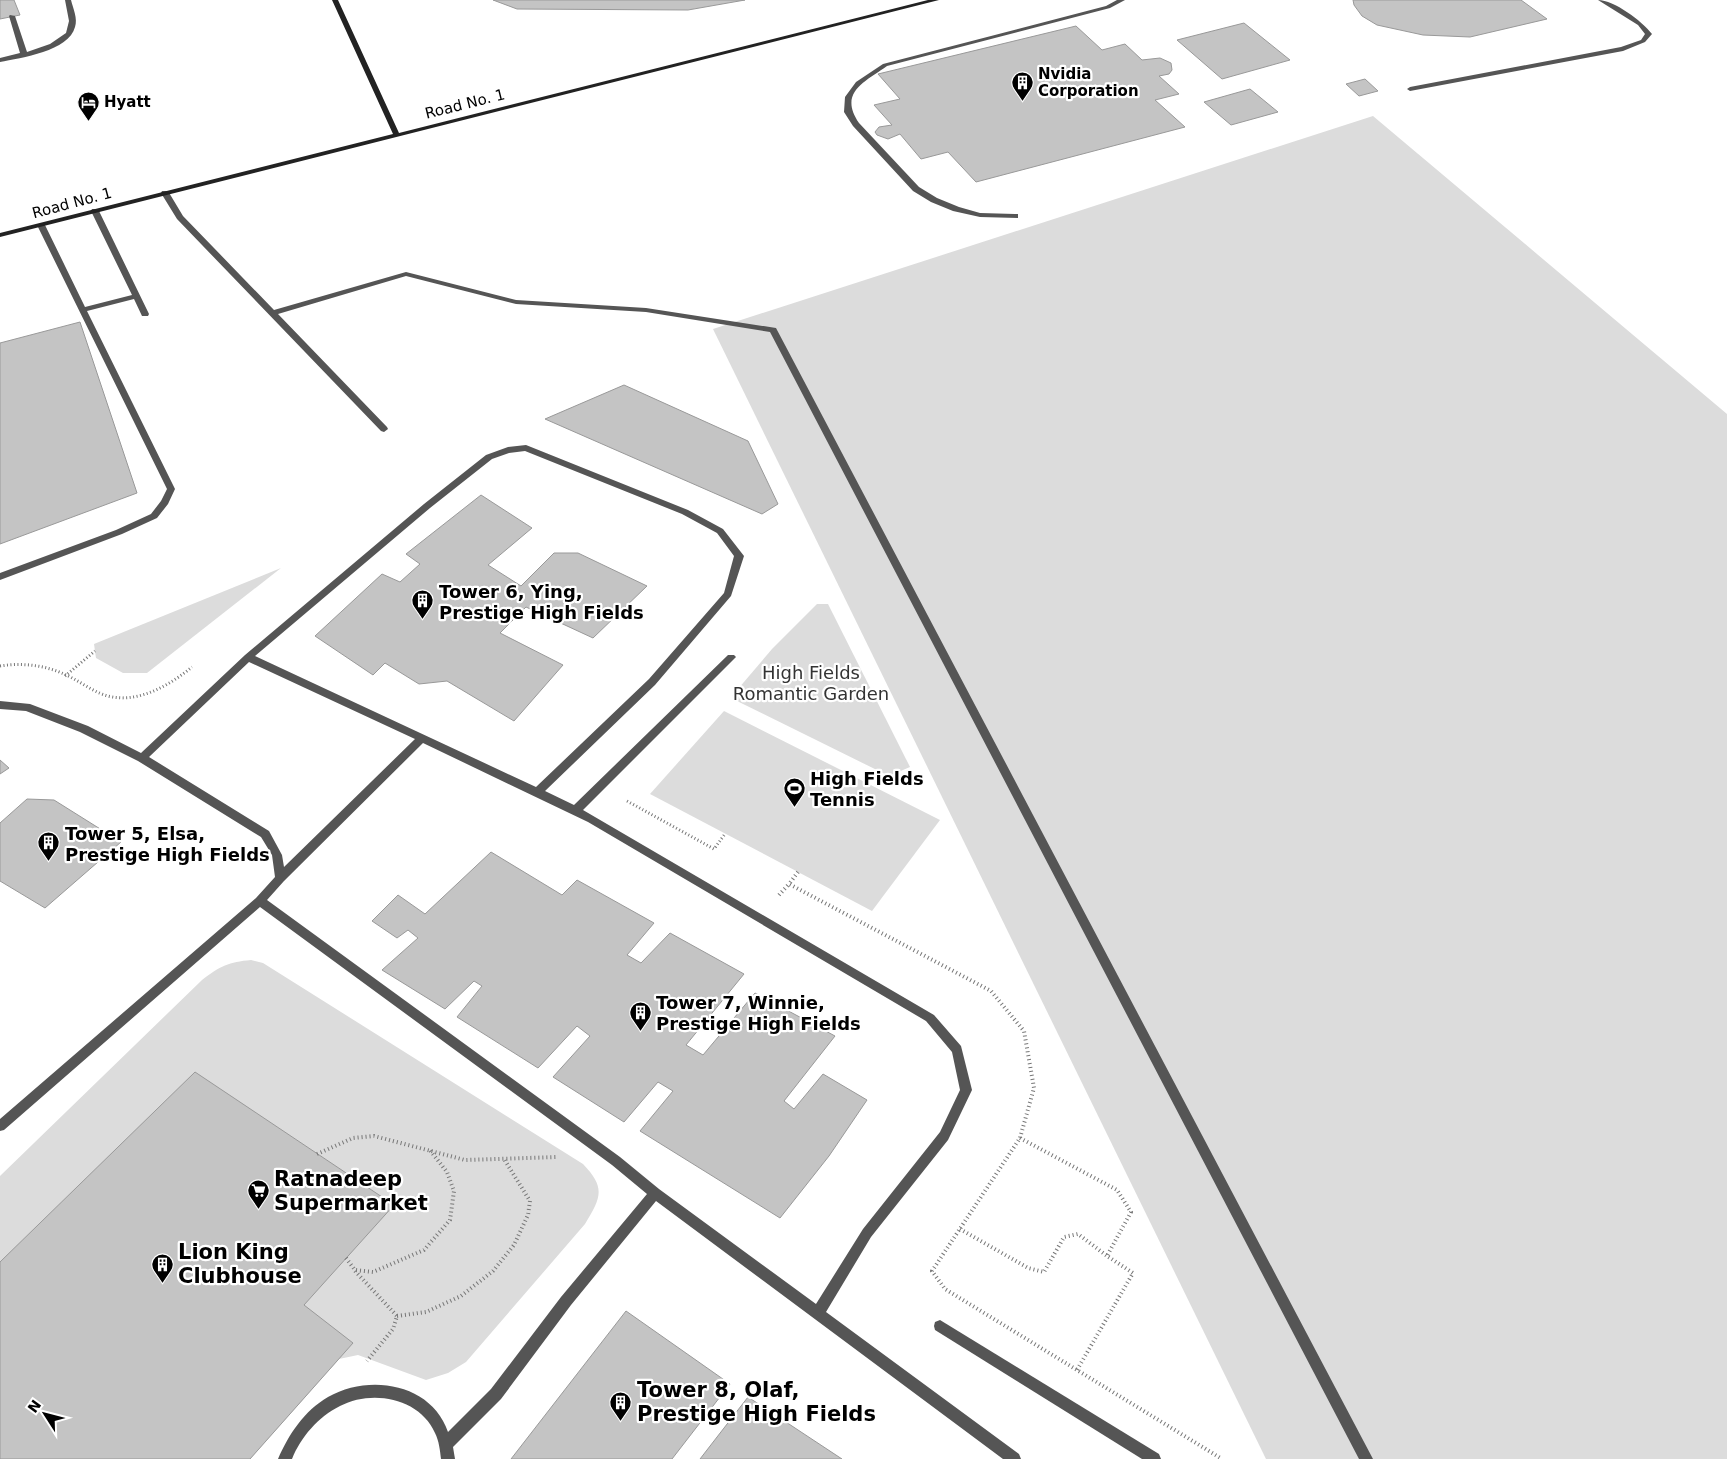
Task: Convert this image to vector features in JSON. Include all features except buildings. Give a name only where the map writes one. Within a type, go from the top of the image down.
[{"type":"street","points":[[0,60],[59,43],[69,35],[73,26],[68,0]]},
{"type":"street","points":[[335,0],[397,136]]},
{"type":"street","name":"Road No. 1","points":[[0,235],[936,0]]},
{"type":"street","points":[[1015,216],[980,215],[956,209],[934,200],[916,189],[856,124],[848,112],[848,97],[858,83],[885,65],[1108,7],[1122,0]]},
{"type":"street","points":[[1410,89],[1624,49],[1643,41],[1649,34],[1640,24],[1601,0]]},
{"type":"street","points":[[12,16],[24,54]]},
{"type":"street","points":[[165,193],[180,217],[384,429]]},
{"type":"street","points":[[95,211],[145,314]]},
{"type":"street","points":[[0,576],[120,532],[154,516],[165,502],[171,489],[41,225]]},
{"type":"street","points":[[273,313],[406,274],[516,302],[646,310],[773,330],[1366,1459]]},
{"type":"street","points":[[83,310],[136,296]]},
{"type":"street","points":[[142,758],[248,657],[428,506],[489,457],[508,450],[526,448],[685,512],[720,531],[739,556],[728,594],[652,682],[537,792]]},
{"type":"street","points":[[248,657],[575,811],[761,917],[930,1018],[956,1050],[966,1090],[944,1136],[868,1233],[817,1314]]},
{"type":"street","points":[[575,811],[731,657]]},
{"type":"street","points":[[0,705],[28,707],[84,729],[142,758],[264,834],[277,855],[280,878]]},
{"type":"street","points":[[0,1126],[260,901],[280,878],[421,739]]},
{"type":"street","points":[[260,901],[598,1150],[616,1161],[655,1193],[1014,1459]]},
{"type":"street","points":[[447,1443],[496,1394],[566,1300],[655,1193]]},
{"type":"street","points":[[940,1326],[1154,1459]]},
{"type":"street","points":[[284,1459],[291,1444],[309,1420],[334,1402],[361,1392],[385,1391],[407,1395],[424,1406],[438,1423],[447,1443],[448,1459]]},
{"type":"path","points":[[65,676],[96,651]]},
{"type":"path","points":[[0,666],[10,664],[53,669],[109,696],[140,696],[178,678],[194,666]]},
{"type":"path","points":[[601,786],[714,849],[725,834]]},
{"type":"path","points":[[798,872],[789,884],[991,991],[1024,1031],[1034,1088],[1020,1138],[932,1271],[945,1289],[1222,1459]]},
{"type":"path","points":[[317,1154],[352,1138],[374,1136],[466,1160],[542,1160],[598,1150]]},
{"type":"path","points":[[1020,1138],[1117,1190],[1131,1212],[1107,1256]]},
{"type":"path","points":[[355,1270],[372,1272],[424,1250],[450,1220],[454,1191],[447,1172],[429,1149]]},
{"type":"path","points":[[397,1316],[426,1312],[461,1296],[493,1271],[514,1245],[528,1215],[530,1201],[504,1159]]},
{"type":"path","points":[[960,1229],[1028,1268],[1044,1272],[1064,1238],[1078,1234],[1133,1273],[1077,1370]]},
{"type":"path","points":[[346,1258],[397,1316]]},
{"type":"path","points":[[368,1359],[393,1329],[397,1316]]},
{"type":"green space","points":[[1373,116],[1727,414],[1727,1459],[1266,1459],[713,329]]},
{"type":"green space","points":[[281,568],[147,673],[123,673],[96,658],[94,644]]},
{"type":"green space","name":"High Fields Romantic Garden","points":[[817,604],[828,604],[910,767],[889,776],[739,702],[732,696],[772,649]]},
{"type":"green space","name":"High Fields Tennis","points":[[724,711],[940,820],[872,911],[650,794]]},
{"type":"green space","points":[[251,960],[263,963],[583,1164],[598,1186],[599,1193],[595,1207],[585,1224],[466,1362],[448,1373],[426,1380],[358,1355],[339,1359],[250,1459],[0,1459],[0,1176],[202,980],[225,966]]},
{"type":"place","name":"Nvidia Corporation","points":[[1022,102]]},
{"type":"place","name":"Hyatt","points":[[88,121]]},
{"type":"place","name":"Tower 6, Ying, Prestige High Fields","points":[[423,620]]},
{"type":"place","name":"High Fields Tennis","points":[[794,807]]},
{"type":"place","name":"Tower 5, Elsa, Prestige High Fields","points":[[49,862]]},
{"type":"place","name":"Tower 7, Winnie, Prestige High Fields","points":[[640,1031]]},
{"type":"place","name":"Ratnadeep Supermarket","points":[[258,1210]]},
{"type":"place","name":"Lion King Clubhouse","points":[[162,1283]]},
{"type":"place","name":"Tower 8, Olaf, Prestige High Fields","points":[[621,1421]]}]
